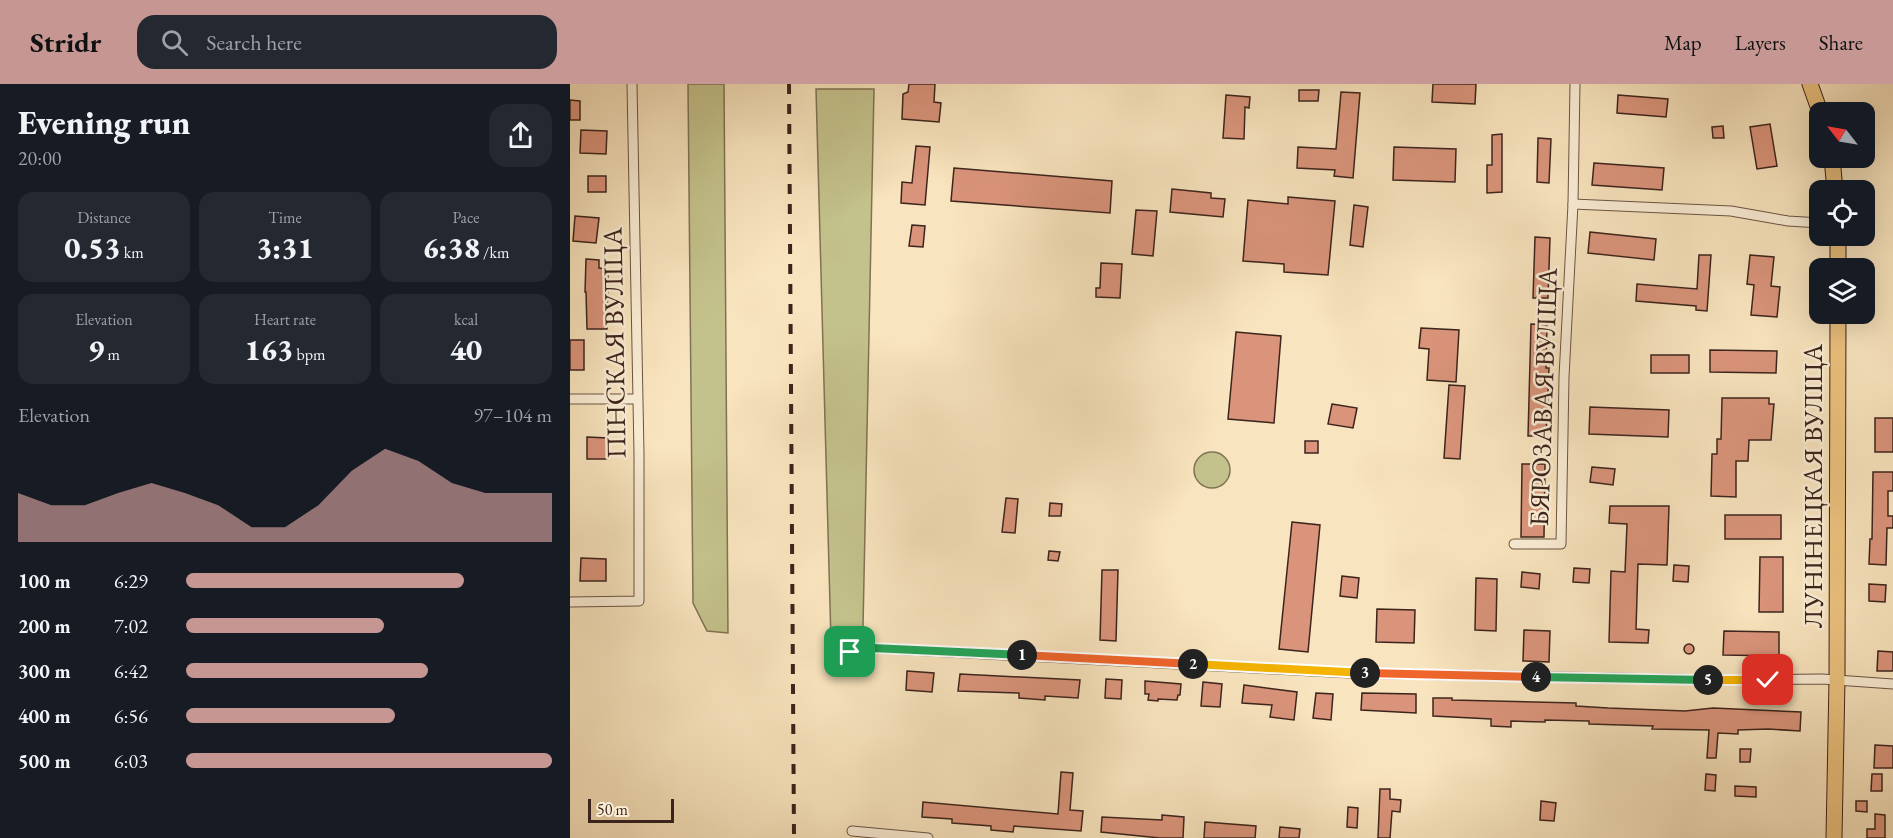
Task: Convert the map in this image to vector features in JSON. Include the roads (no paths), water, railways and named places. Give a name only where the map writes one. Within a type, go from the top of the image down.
[{"type":"main road","points":[[1810,84],[1816,102]]},
{"type":"main road","name":"ЛУНІНЕЦКАЯ ВУЛІЦА","points":[[1834,838],[1838,324]]},
{"type":"street","name":"ПІНСКАЯ ВУЛІЦА","points":[[570,602],[639,601],[639,454],[636,399],[632,84]]},
{"type":"street","name":"БЯРОЗАВАЯ ВУЛІЦА","points":[[1514,544],[1561,544],[1564,377],[1573,204],[1575,84]]},
{"type":"street","points":[[1573,204],[1731,211],[1809,222]]},
{"type":"street","points":[[570,399],[636,399]]},
{"type":"street","points":[[850,652],[872,648],[1350,673],[1703,680],[1837,680],[1893,684]]},
{"type":"street","points":[[852,831],[928,838]]},
{"type":"railway","points":[[789,84],[794,838]]}]
